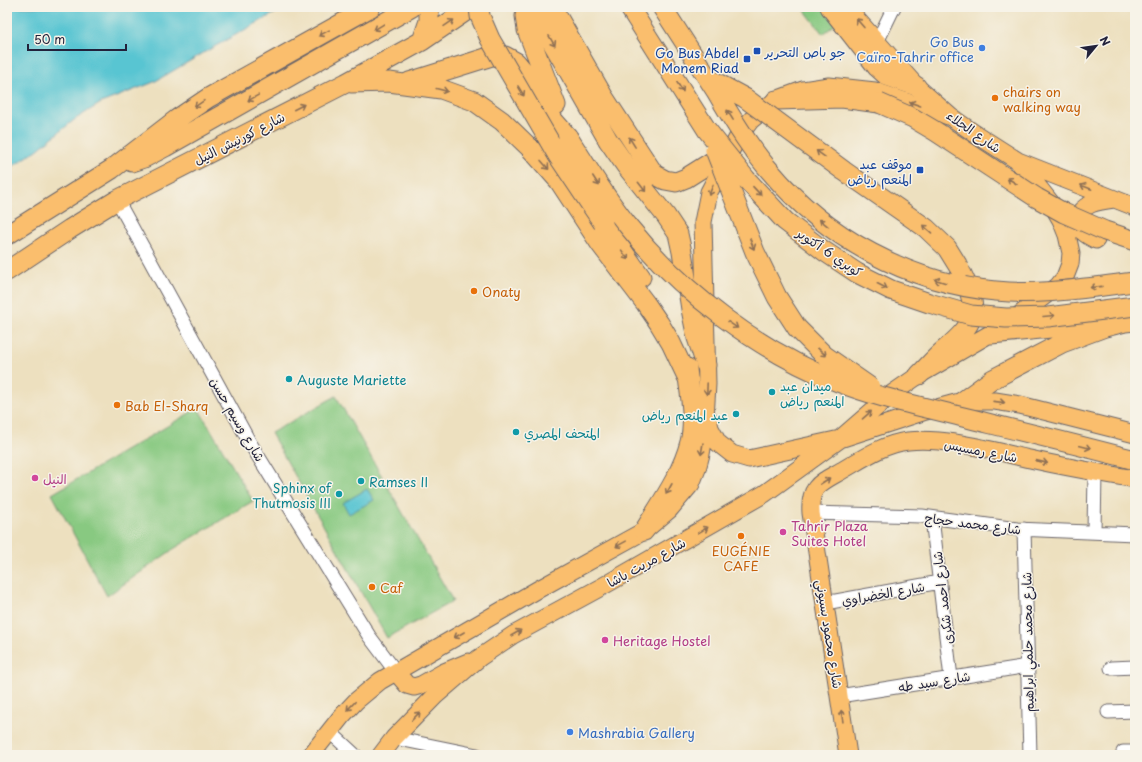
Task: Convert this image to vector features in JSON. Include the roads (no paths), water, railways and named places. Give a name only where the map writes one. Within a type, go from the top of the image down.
[{"type":"highway","points":[[7,235],[112,169],[177,119],[208,98],[370,7]]},
{"type":"highway","points":[[112,169],[144,158],[165,147],[412,7]]},
{"type":"highway","points":[[422,41],[429,21],[429,7]]},
{"type":"highway","name":"شارع كورنيش النيل","points":[[7,271],[117,200],[346,83],[422,41],[472,7]]},
{"type":"highway","points":[[478,7],[480,16],[490,39],[558,156],[669,320],[680,344],[687,366],[691,411],[690,441],[674,480],[644,531]]},
{"type":"highway","points":[[528,7],[525,16],[527,30],[568,137]]},
{"type":"highway","points":[[532,7],[608,140],[630,172],[666,216],[678,234],[697,338],[706,365]]},
{"type":"highway","points":[[552,7],[603,96],[654,174],[665,180],[676,182],[686,178],[713,160],[729,153]]},
{"type":"highway","name":"كوبري 6 أكتوبر","points":[[629,7],[707,130],[746,179],[784,220],[829,255],[857,273],[891,290],[971,315],[1006,318],[1048,317],[1135,306]]},
{"type":"highway","name":"كوبري 6 أكتوبر","points":[[662,7],[744,138],[769,171],[799,203],[834,231],[870,254],[911,271],[957,286],[998,292],[1049,292],[1135,282]]},
{"type":"highway","points":[[830,7],[844,15],[877,67],[887,76],[916,86]]},
{"type":"highway","points":[[403,83],[492,56],[505,56],[516,62],[526,74],[554,120],[568,137],[609,201],[652,254],[674,276],[728,322],[757,341],[804,368],[839,383],[884,397],[1135,460]]},
{"type":"highway","points":[[707,77],[745,98],[926,228],[947,248],[960,269],[968,287],[972,300],[972,315],[968,328],[919,375]]},
{"type":"highway","points":[[346,83],[389,82],[442,89],[474,101],[502,121],[546,166],[559,182],[601,245],[646,304],[671,343],[689,381]]},
{"type":"highway","points":[[776,100],[842,98],[879,103],[913,118],[935,131],[1037,198],[1064,213],[1105,231],[1135,240]]},
{"type":"highway","points":[[707,130],[755,252],[777,297],[797,328],[824,355],[884,397]]},
{"type":"highway","points":[[963,401],[993,380],[1048,350],[1078,336],[1130,321]]},
{"type":"main road","name":"شارع الجلاء","points":[[844,15],[877,42],[916,86],[951,117],[1018,161],[1135,207]]},
{"type":"main road","points":[[311,755],[329,731],[364,694],[380,681],[537,590],[644,531],[669,510],[691,484],[702,454],[706,410],[707,384],[702,222],[709,192],[738,137],[751,120],[776,100],[803,90],[829,86],[875,91],[951,117]]},
{"type":"main road","name":"شارع مريت باشا","points":[[381,755],[394,738],[435,696],[479,658],[513,634],[605,585],[764,494],[840,439],[887,398],[919,375],[1007,324],[1058,286],[1065,277],[1070,264],[1069,245],[1062,220],[1052,204],[1018,161]]},
{"type":"main road","points":[[1096,240],[1080,229],[1076,220],[1078,214],[1089,204],[1114,199]]},
{"type":"main road","points":[[1069,245],[1111,237],[1135,240]]},
{"type":"main road","points":[[987,336],[1130,321]]},
{"type":"main road","points":[[706,410],[710,428],[718,443],[732,454],[749,459],[840,439],[926,411],[963,401],[995,401],[1020,405],[1135,434]]},
{"type":"main road","name":"شارع رمسيس","points":[[811,513],[810,501],[815,487],[835,474],[883,448],[907,441],[939,442],[974,446],[1095,472],[1135,478]]},
{"type":"main road","name":"شارع محمود بسيوني","points":[[811,513],[848,755]]},
{"type":"main road","points":[[396,672],[407,685],[414,687],[456,666],[479,658]]},
{"type":"street","points":[[877,42],[894,7]]},
{"type":"street","name":"شارع وسيم حسن","points":[[117,200],[250,444],[369,636],[396,672]]},
{"type":"street","points":[[1094,532],[1095,472]]},
{"type":"street","name":"شارع محمد حجاج","points":[[811,513],[922,516],[1024,530],[1135,534]]},
{"type":"street","name":"شارع احمد شكرى","points":[[932,518],[951,678]]},
{"type":"street","name":"شارع محمد حلمي ابراهيم","points":[[1024,530],[1030,755]]},
{"type":"street","name":"شارع الخضراوي","points":[[825,603],[940,582]]},
{"type":"street","name":"شارع سيد طه","points":[[839,696],[1028,666]]},
{"type":"street","points":[[1111,668],[1135,667]]},
{"type":"street","points":[[1108,712],[1135,711]]},
{"type":"street","points":[[329,731],[355,755]]},
{"type":"street","points":[[394,738],[478,755]]},
{"type":"water","points":[[7,7],[286,7],[154,82],[101,103],[74,120],[37,150],[7,170]]},
{"type":"water","points":[[367,489],[374,500],[349,514],[343,503]]},
{"type":"place","name":"Go Bus Caïro-Tahrir office","points":[[982,48]]},
{"type":"place","name":"جو باص التحرير","points":[[757,51]]},
{"type":"place","name":"Go Bus Abdel Monem Riad","points":[[747,59]]},
{"type":"place","name":"chairs on walking way","points":[[995,98]]},
{"type":"place","name":"موقف عبد المنعم رياض","points":[[920,170]]},
{"type":"place","name":"Onaty","points":[[474,291]]},
{"type":"place","name":"Auguste Mariette","points":[[289,379]]},
{"type":"place","name":"ميدان عبد المنعم رياض","points":[[772,392]]},
{"type":"place","name":"Bab El-Sharq","points":[[117,405]]},
{"type":"place","name":"عبد المنعم رياض","points":[[736,414]]},
{"type":"place","name":"المتحف المصري","points":[[516,432]]},
{"type":"place","name":"النيل","points":[[35,478]]},
{"type":"place","name":"Ramses II","points":[[361,481]]},
{"type":"place","name":"Sphinx of Thutmosis III","points":[[339,494]]},
{"type":"place","name":"Tahrir Plaza Suites Hotel","points":[[783,532]]},
{"type":"place","name":"EUGÉNIE CAFE","points":[[741,536]]},
{"type":"place","name":"Caf","points":[[372,587]]},
{"type":"place","name":"Heritage Hostel","points":[[605,640]]},
{"type":"place","name":"Mashrabia Gallery","points":[[570,732]]}]
